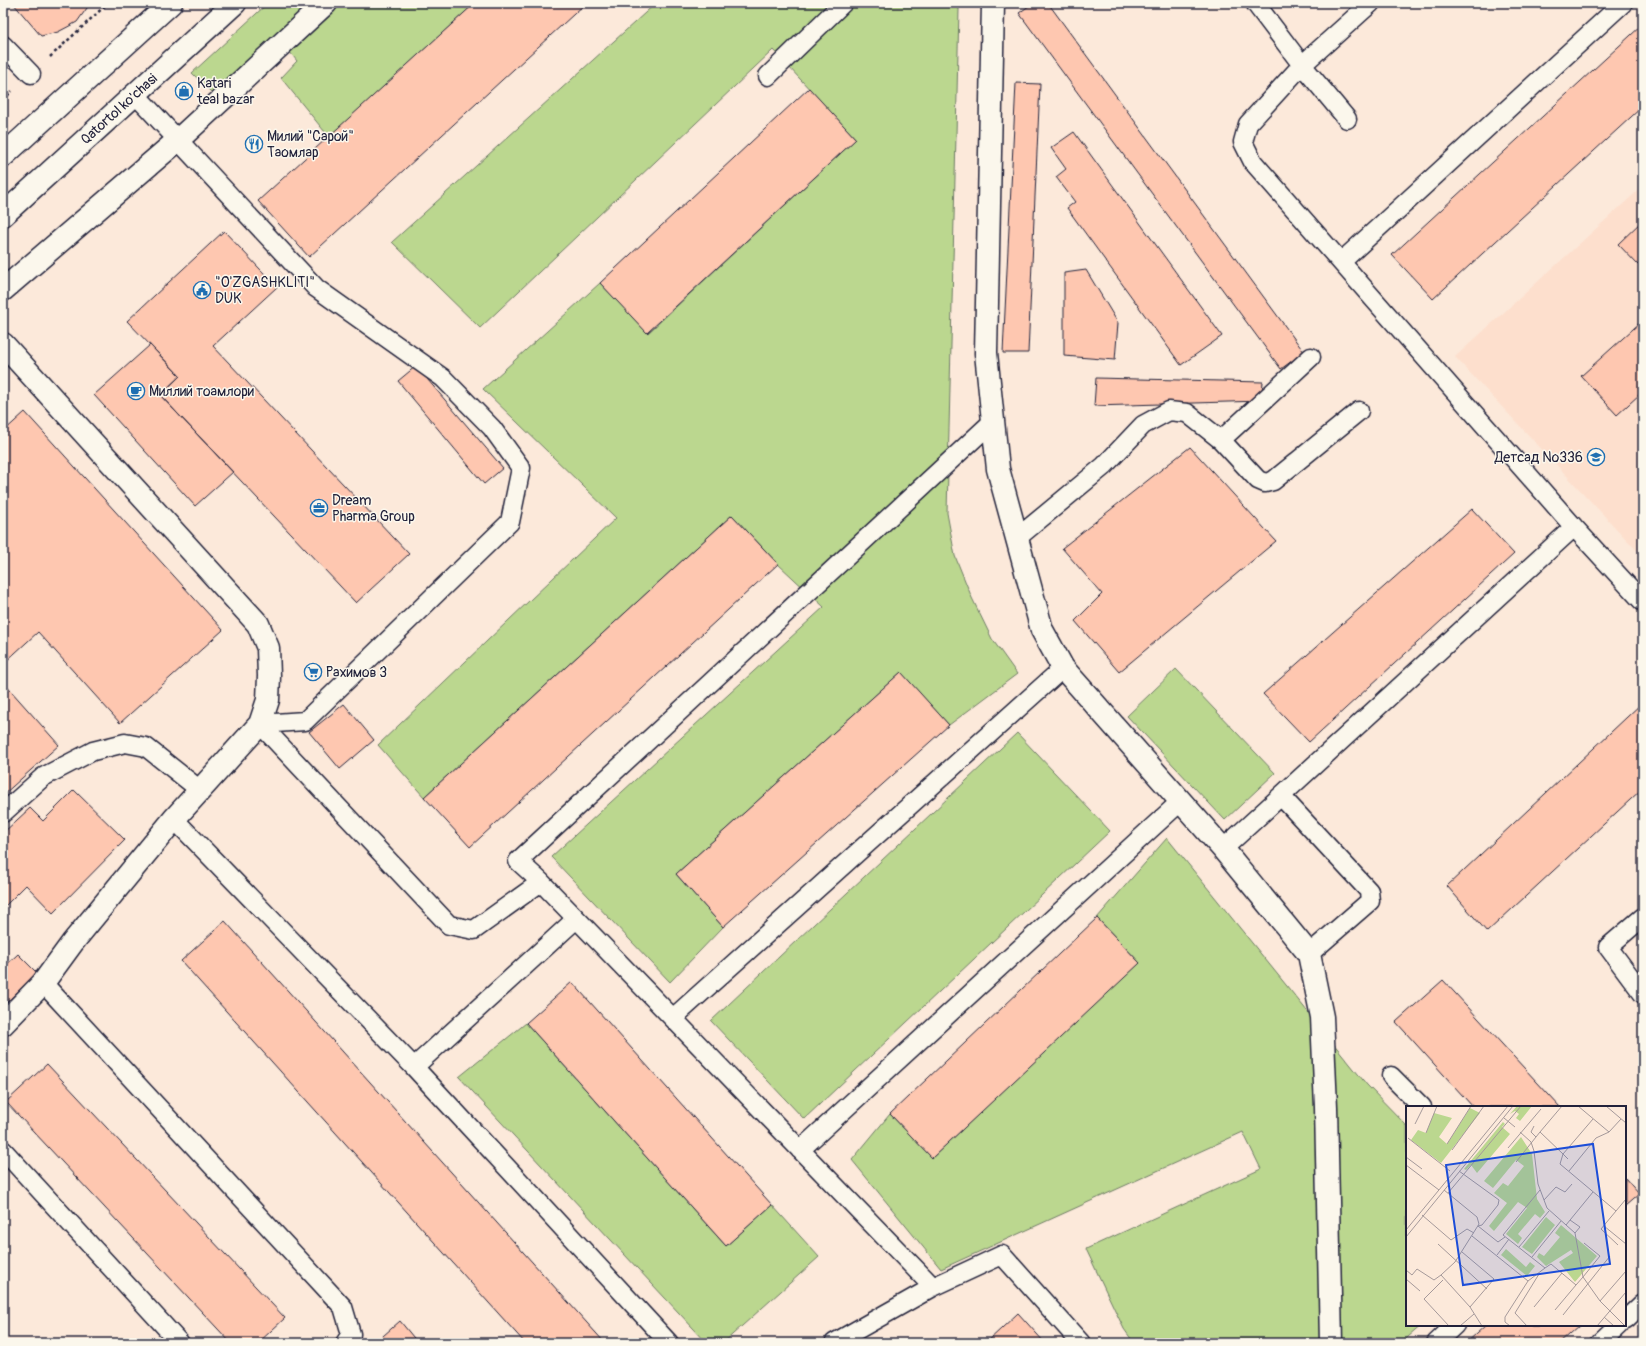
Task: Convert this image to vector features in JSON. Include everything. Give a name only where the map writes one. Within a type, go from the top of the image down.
[{"type":"street","points":[[3,156],[171,3]]},
{"type":"street","name":"Qatortol ko'chasi","points":[[3,215],[235,3]]},
{"type":"street","points":[[3,290],[178,140],[326,3]]},
{"type":"street","points":[[993,3],[986,353],[998,469],[1042,630],[1063,668],[1223,849],[1309,954],[1322,1018],[1326,1107],[1331,1343]]},
{"type":"street","points":[[3,344],[258,624],[268,648],[269,676],[268,700],[260,724],[174,819],[73,942],[43,982],[3,1024]]},
{"type":"lane","points":[[768,76],[843,3]]},
{"type":"lane","points":[[1255,3],[1302,65],[1348,120]]},
{"type":"lane","points":[[1371,3],[1302,65],[1248,124],[1243,142],[1253,162],[1574,527],[1643,602]]},
{"type":"lane","points":[[1341,262],[1623,3]]},
{"type":"lane","points":[[3,45],[31,74]]},
{"type":"lane","points":[[135,94],[316,288],[443,378],[492,428],[521,468],[510,522],[305,721],[260,724]]},
{"type":"lane","points":[[1221,440],[1311,357]]},
{"type":"lane","points":[[1017,538],[1104,466],[1143,426],[1169,411],[1187,413],[1221,440],[1258,480],[1265,483],[1273,481],[1360,411]]},
{"type":"lane","points":[[933,1287],[673,1018],[518,861],[992,422]]},
{"type":"lane","points":[[1223,849],[1574,527]]},
{"type":"lane","points":[[673,1018],[1063,668]]},
{"type":"lane","points":[[260,724],[449,925],[474,930],[540,882]]},
{"type":"lane","points":[[3,813],[43,777],[93,752],[125,743],[146,747],[200,790]]},
{"type":"lane","points":[[1281,796],[1369,891],[1371,896],[1370,901],[1309,954]]},
{"type":"lane","points":[[800,1150],[1180,802]]},
{"type":"lane","points":[[174,819],[414,1067],[669,1343]]},
{"type":"lane","points":[[414,1067],[576,919]]},
{"type":"lane","points":[[1642,921],[1608,947],[1643,994]]},
{"type":"lane","points":[[43,982],[343,1307],[351,1334],[345,1343]]},
{"type":"lane","points":[[1391,1076],[1421,1106]]},
{"type":"lane","points":[[3,1150],[180,1343]]},
{"type":"lane","points":[[834,1343],[933,1287],[1002,1255],[1081,1343]]},
{"type":"lane","points":[[1626,1319],[1643,1303]]},
{"type":"lane","points":[[855,1343],[876,1320]]},
{"type":"lane","points":[[1436,1343],[1454,1326]]},
{"type":"lane","points":[[1600,1343],[1618,1326]]},
{"type":"path","points":[[3,100],[108,3]]},
{"type":"shaded area","name":"Детсад №336","points":[[1643,186],[1643,557],[1455,357]]},
{"type":"green space","points":[[268,3],[475,3],[329,137],[281,78],[297,61],[277,36],[212,93],[192,73]]},
{"type":"green space","points":[[656,3],[957,3],[959,9],[947,513],[955,556],[972,598],[992,639],[1017,674],[949,725],[900,673],[676,874],[723,927],[670,982],[551,857],[824,607],[778,564],[732,515],[424,797],[378,745],[616,518],[483,389],[600,283],[648,333],[856,139],[773,50],[480,328],[392,242]]},
{"type":"green space","points":[[1176,669],[1275,773],[1225,820],[1127,716]]},
{"type":"green space","points":[[1017,733],[1110,831],[804,1119],[711,1021]]},
{"type":"green space","points":[[1167,838],[1367,1085],[1406,1125],[1406,1326],[1421,1326],[1401,1343],[1134,1343],[1124,1329],[1086,1249],[1261,1169],[1243,1132],[941,1269],[852,1160],[890,1114],[932,1158],[1139,962],[1097,918]]},
{"type":"green space","points":[[526,1023],[726,1246],[772,1205],[819,1257],[723,1343],[707,1343],[459,1077]]},
{"type":"building","points":[[13,3],[88,3],[87,8],[77,22],[58,32],[41,36]]},
{"type":"building","points":[[475,3],[586,3],[309,257],[258,201]]},
{"type":"building","points":[[1033,3],[1048,3],[1304,352],[1281,369],[1019,13]]},
{"type":"building","points":[[1643,24],[1643,106],[1433,299],[1392,255]]},
{"type":"building","points":[[1016,83],[1040,84],[1028,353],[1003,353]]},
{"type":"building","points":[[809,88],[856,139],[647,333],[600,283]]},
{"type":"building","points":[[1074,132],[1222,336],[1181,365],[1067,208],[1075,202],[1056,177],[1066,169],[1051,148]]},
{"type":"building","points":[[1643,220],[1643,260],[1638,265],[1618,244]]},
{"type":"building","points":[[224,231],[277,287],[213,346],[409,554],[356,603],[160,395],[180,376],[127,321]]},
{"type":"building","points":[[1086,270],[1118,323],[1115,360],[1064,356],[1064,273]]},
{"type":"building","points":[[1643,320],[1643,398],[1640,394],[1617,415],[1581,376]]},
{"type":"building","points":[[150,345],[180,376],[160,395],[233,472],[195,506],[94,395]]},
{"type":"building","points":[[416,366],[503,468],[484,484],[398,381]]},
{"type":"building","points":[[1096,378],[1263,382],[1261,401],[1094,406]]},
{"type":"building","points":[[25,412],[223,630],[120,723],[38,632],[3,664],[3,432]]},
{"type":"building","points":[[1190,447],[1276,541],[1119,672],[1075,621],[1102,594],[1062,548]]},
{"type":"building","points":[[1472,509],[1514,554],[1309,742],[1263,694]]},
{"type":"building","points":[[732,515],[778,564],[470,847],[424,797]]},
{"type":"building","points":[[901,672],[949,725],[723,927],[676,874]]},
{"type":"building","points":[[3,682],[59,745],[3,795]]},
{"type":"building","points":[[1643,702],[1643,788],[1487,932],[1447,886]]},
{"type":"building","points":[[344,704],[374,740],[340,769],[309,732]]},
{"type":"building","points":[[74,790],[125,840],[53,913],[26,885],[3,908],[3,833],[30,808],[43,821]]},
{"type":"building","points":[[1097,918],[1140,963],[932,1158],[890,1114]]},
{"type":"building","points":[[225,921],[605,1343],[525,1343],[181,961]]},
{"type":"building","points":[[18,954],[37,973],[3,1006],[3,968]]},
{"type":"building","points":[[1443,980],[1559,1106],[1472,1106],[1396,1022]]},
{"type":"building","points":[[572,982],[772,1205],[726,1246],[526,1023]]},
{"type":"building","points":[[47,1064],[285,1318],[258,1343],[231,1343],[6,1102]]},
{"type":"building","points":[[1626,1179],[1639,1194],[1626,1205]]},
{"type":"building","points":[[1018,1313],[1045,1343],[986,1343]]},
{"type":"building","points":[[400,1321],[418,1343],[375,1343]]},
{"type":"building","points":[[1485,1326],[1578,1326],[1559,1343],[1466,1343]]},
{"type":"place","name":"Katari teal bazar","points":[[184,91]]},
{"type":"place","name":"Милий \"Сарой\" Таомлар","points":[[254,144]]},
{"type":"place","name":"\"O'ZGASHKLITI\" DUK","points":[[202,290]]},
{"type":"place","name":"Миллий тоамлори","points":[[136,391]]},
{"type":"place","name":"Детсад №336","points":[[1596,457]]},
{"type":"place","name":"Dream Pharma Group","points":[[319,508]]},
{"type":"place","name":"Рахимов 3","points":[[313,672]]}]
